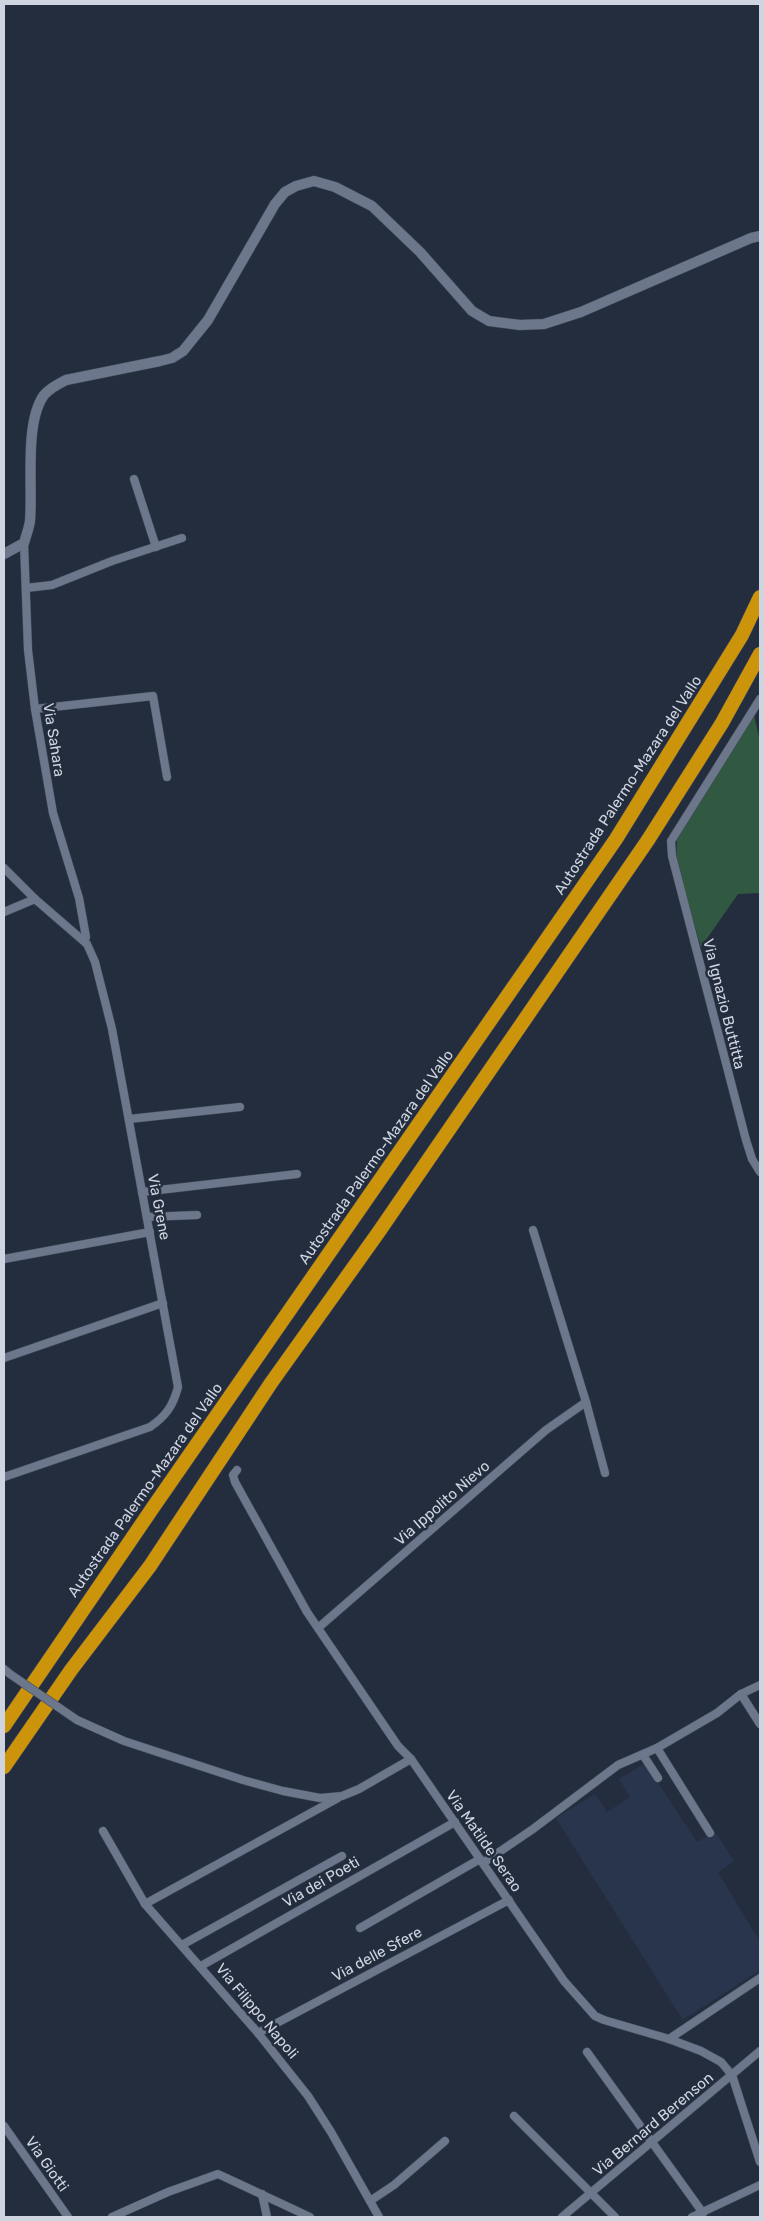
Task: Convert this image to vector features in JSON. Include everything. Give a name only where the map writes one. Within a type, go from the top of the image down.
[{"type":"highway","name":"Autostrada Palermo-Mazara del Vallo","points":[[4,1726],[616,839],[742,635],[760,598]]},
{"type":"highway","points":[[4,1767],[71,1670],[150,1566],[271,1382],[378,1233],[648,840],[722,723],[760,654]]},
{"type":"street","points":[[4,554],[24,543],[30,523],[33,426],[36,410],[45,394],[53,386],[66,380],[160,361],[172,358],[183,351],[208,320],[275,204],[285,192],[296,186],[314,181],[335,187],[372,206],[420,252],[472,311],[489,321],[520,325],[544,324],[581,312],[760,236]]},
{"type":"street","points":[[134,479],[156,547]]},
{"type":"street","points":[[26,588],[52,585],[112,561],[182,538]]},
{"type":"street","name":"Via Sahara","points":[[24,543],[28,650],[35,709],[53,813],[79,898],[86,937]]},
{"type":"street","points":[[35,709],[153,696],[166,777]]},
{"type":"street","name":"Via Ignazio Buttitta","points":[[760,699],[670,841],[677,875],[746,1140],[752,1158],[760,1172]]},
{"type":"street","name":"Via Grene","points":[[4,868],[35,899],[87,944],[95,962],[112,1029],[178,1387],[174,1403],[165,1417],[150,1427],[4,1477]]},
{"type":"street","points":[[4,912],[35,899]]},
{"type":"street","points":[[129,1119],[240,1107]]},
{"type":"street","points":[[142,1192],[297,1174]]},
{"type":"street","points":[[147,1217],[196,1215]]},
{"type":"street","points":[[533,1230],[586,1402],[605,1473]]},
{"type":"street","points":[[4,1259],[150,1232]]},
{"type":"street","points":[[4,1358],[163,1303]]},
{"type":"street","name":"Via Ippolito Nievo","points":[[318,1628],[546,1430],[586,1402]]},
{"type":"street","name":"Via Matilde Serao","points":[[237,1470],[233,1475],[235,1482],[307,1612],[398,1746],[411,1759],[564,1981],[595,2016],[669,2039],[701,2051],[721,2062],[732,2075],[760,2162]]},
{"type":"street","points":[[7,1672],[77,1720],[124,1741],[243,1780],[283,1791],[320,1798],[342,1796]]},
{"type":"street","points":[[360,1928],[482,1861],[533,1830],[618,1765],[658,1748],[717,1713],[741,1694],[760,1685]]},
{"type":"street","points":[[741,1694],[760,1724]]},
{"type":"street","points":[[658,1748],[710,1833]]},
{"type":"street","points":[[643,1755],[658,1778]]},
{"type":"street","points":[[145,1904],[342,1796],[359,1790],[411,1759]]},
{"type":"street","name":"Via dei Poeti","points":[[200,1966],[455,1822]]},
{"type":"street","name":"Via Filippo Napoli","points":[[103,1831],[145,1904],[258,2032],[308,2096],[379,2217]]},
{"type":"street","points":[[182,1945],[342,1856]]},
{"type":"street","name":"Via delle Sfere","points":[[258,2032],[509,1900]]},
{"type":"street","points":[[669,2039],[760,1978]]},
{"type":"street","name":"Via Bernard Berenson","points":[[562,2217],[760,2051]]},
{"type":"street","points":[[587,2052],[703,2213]]},
{"type":"street","points":[[514,2116],[615,2217]]},
{"type":"street","name":"Via Giotti","points":[[4,2126],[68,2217]]},
{"type":"street","points":[[370,2201],[394,2185],[445,2141]]},
{"type":"street","points":[[112,2217],[168,2192],[218,2174],[310,2217]]},
{"type":"street","points":[[692,2217],[760,2185]]},
{"type":"street","points":[[262,2194],[267,2217]]},
{"type":"shaded area","points":[[645,1763],[697,1842],[715,1832],[734,1861],[718,1872],[760,1942],[760,1970],[682,2019],[556,1818],[595,1794],[607,1812],[630,1797],[619,1779]]},
{"type":"green space","points":[[754,715],[760,742],[760,893],[738,894],[701,947],[676,863],[677,839]]}]
